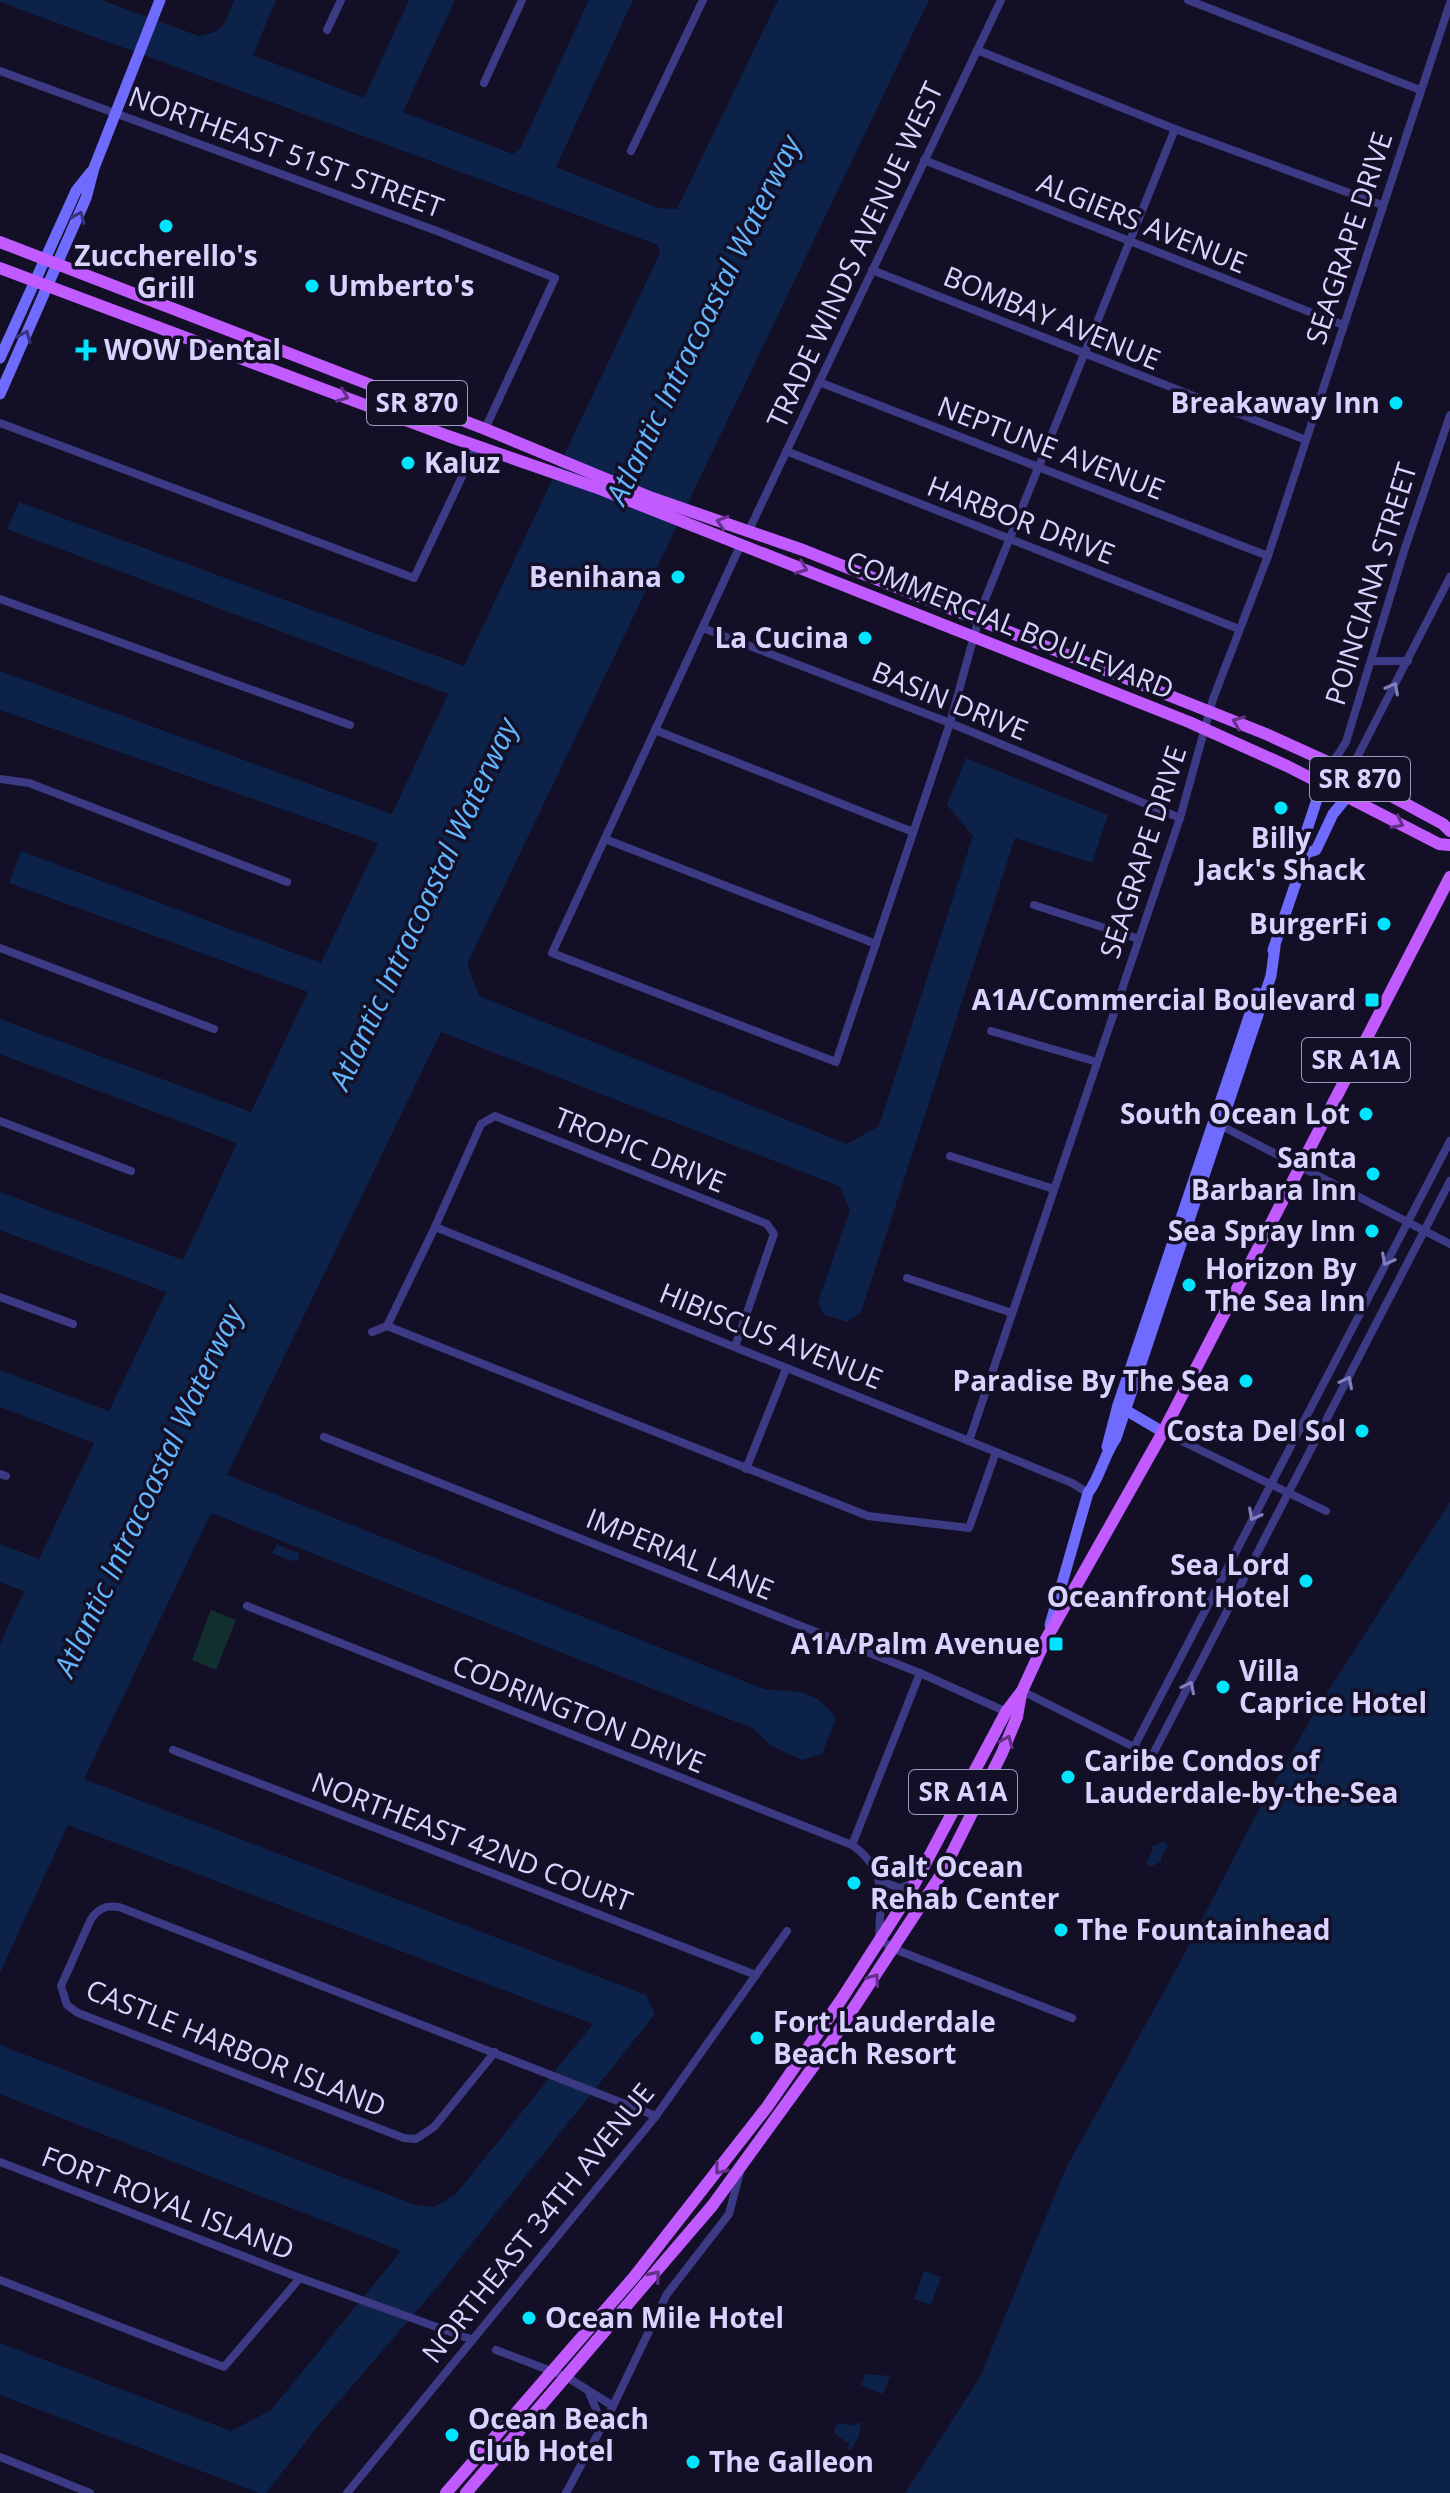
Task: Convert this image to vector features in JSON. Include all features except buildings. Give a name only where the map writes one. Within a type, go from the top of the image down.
[{"type":"main road","name":"SR 870","points":[[0,242],[485,429],[545,462]]},
{"type":"main road","name":"SR 870","points":[[0,268],[448,436],[545,462]]},
{"type":"main road","points":[[235,355],[253,354],[267,344]]},
{"type":"main road","points":[[261,365],[267,359],[288,352]]},
{"type":"main road","points":[[448,436],[478,434],[485,429]]},
{"type":"main road","name":"COMMERCIAL BOULEVARD","points":[[545,462],[694,519],[741,544],[1257,751],[1439,844],[1450,845]]},
{"type":"main road","name":"COMMERCIAL BOULEVARD","points":[[694,519],[767,536],[1209,711],[1332,764],[1443,824],[1450,831]]},
{"type":"main road","points":[[741,544],[767,536]]},
{"type":"main road","points":[[1322,784],[1337,782],[1349,773]]},
{"type":"main road","name":"SR A1A","points":[[466,2493],[675,2252],[741,2168],[894,1949],[942,1873],[1045,1641],[1163,1432],[1450,877]]},
{"type":"main road","name":"SR A1A","points":[[446,2493],[657,2250],[767,2107],[841,2000],[916,1882],[1012,1714]]},
{"type":"street","points":[[327,30],[341,0]]},
{"type":"street","points":[[484,83],[522,0]]},
{"type":"street","points":[[631,151],[703,0]]},
{"type":"street","name":"TRADE WINDS AVENUE WEST","points":[[749,530],[1001,0]]},
{"type":"street","points":[[1188,0],[1420,90]]},
{"type":"street","name":"SEAGRAPE DRIVE","points":[[969,1441],[1180,818],[1209,711],[1268,556],[1450,3]]},
{"type":"street","points":[[0,358],[52,261],[76,191],[94,168],[158,6]]},
{"type":"street","points":[[977,50],[1175,129],[1382,205]]},
{"type":"street","name":"NORTHEAST 51ST STREET","points":[[0,71],[437,231],[555,278],[485,429]]},
{"type":"street","points":[[741,544],[552,953],[836,1062],[950,723],[979,619],[1008,538],[1175,129]]},
{"type":"street","name":"ALGIERS AVENUE","points":[[924,160],[1343,325]]},
{"type":"street","name":"BOMBAY AVENUE","points":[[872,270],[1306,440]]},
{"type":"street","points":[[0,394],[41,284]]},
{"type":"street","name":"NEPTUNE AVENUE","points":[[819,382],[1268,556]]},
{"type":"street","name":"POINCIANA STREET","points":[[1332,764],[1348,736],[1404,551],[1450,415]]},
{"type":"street","points":[[0,423],[414,578],[477,445]]},
{"type":"street","name":"HARBOR DRIVE","points":[[786,451],[1239,629]]},
{"type":"street","points":[[1349,773],[1450,577]]},
{"type":"street","points":[[0,599],[350,725]]},
{"type":"street","name":"BASIN DRIVE","points":[[703,628],[950,723],[1180,818]]},
{"type":"street","points":[[1372,661],[1408,661]]},
{"type":"street","points":[[655,730],[913,832]]},
{"type":"street","points":[[1348,736],[1368,741]]},
{"type":"street","points":[[0,779],[29,783],[287,882]]},
{"type":"street","points":[[1122,1408],[1135,1384],[1306,853],[1302,845],[1322,784]]},
{"type":"street","points":[[1306,853],[1316,850],[1333,814],[1347,797]]},
{"type":"street","points":[[605,839],[876,944]]},
{"type":"street","points":[[1034,905],[1139,939]]},
{"type":"street","points":[[0,948],[214,1029]]},
{"type":"street","points":[[991,1031],[1097,1062]]},
{"type":"street","name":"TROPIC DRIVE","points":[[435,1227],[481,1124],[495,1116],[767,1224],[774,1234],[735,1347]]},
{"type":"street","points":[[0,1121],[131,1171]]},
{"type":"street","points":[[1218,1124],[1450,1244]]},
{"type":"street","points":[[1045,1641],[1088,1493],[1095,1484],[1106,1452],[1116,1438],[1122,1408],[1218,1124]]},
{"type":"street","points":[[1134,1747],[1450,1141]]},
{"type":"street","points":[[950,1156],[1054,1189]]},
{"type":"street","points":[[1022,1691],[1152,1756],[1450,1181]]},
{"type":"street","points":[[372,1332],[387,1326],[435,1227]]},
{"type":"street","name":"HIBISCUS AVENUE","points":[[435,1227],[969,1441],[1072,1483],[1088,1493]]},
{"type":"street","points":[[907,1278],[1012,1313]]},
{"type":"street","points":[[0,1297],[73,1324]]},
{"type":"street","points":[[387,1326],[868,1516],[969,1528],[996,1452]]},
{"type":"street","points":[[746,1469],[786,1369]]},
{"type":"street","points":[[1135,1384],[1146,1421]]},
{"type":"street","points":[[1122,1408],[1163,1432],[1326,1511]]},
{"type":"street","name":"IMPERIAL LANE","points":[[324,1437],[920,1673],[1012,1714]]},
{"type":"street","name":"CODRINGTON DRIVE","points":[[247,1606],[852,1845],[865,1855],[880,1881]]},
{"type":"street","points":[[852,1845],[920,1673]]},
{"type":"street","name":"NORTHEAST 42ND COURT","points":[[173,1750],[756,1975]]},
{"type":"street","points":[[916,1882],[900,1888],[880,1881],[879,1939],[894,1949],[1072,2018]]},
{"type":"street","name":"CASTLE HARBOR ISLAND","points":[[495,2052],[434,2127],[416,2139],[404,2138],[88,2017],[67,2005],[61,1986],[91,1919],[98,1910],[108,1905],[119,1907],[495,2052],[549,2073],[656,2116]]},
{"type":"street","name":"NORTHEAST 34TH AVENUE","points":[[347,2493],[656,2116],[787,1931]]},
{"type":"street","name":"FORT ROYAL ISLAND","points":[[0,2162],[300,2278],[224,2367],[0,2280]]},
{"type":"street","points":[[566,2493],[613,2406],[667,2294],[729,2214],[741,2168]]},
{"type":"street","points":[[300,2278],[473,2340]]},
{"type":"street","points":[[496,2350],[567,2377],[613,2406]]},
{"type":"street","points":[[588,2390],[598,2414],[600,2429]]},
{"type":"street","points":[[0,2457],[90,2493]]},
{"type":"green space","points":[[211,1610],[236,1620],[216,1670],[192,1660]]},
{"type":"water","name":"Atlantic Intracoastal Waterway","points":[[0,0],[101,0],[199,36],[214,32],[223,25],[234,0],[276,0],[253,55],[364,98],[409,0],[455,0],[403,112],[513,154],[520,149],[589,0],[633,0],[556,167],[658,208],[677,209],[778,0],[929,0],[467,964],[479,996],[847,1144],[879,1126],[973,836],[947,805],[966,758],[1108,815],[1092,863],[1015,838],[861,1312],[848,1322],[824,1315],[818,1302],[850,1210],[839,1186],[441,1032],[227,1475],[766,1690],[806,1694],[822,1703],[836,1719],[822,1754],[802,1760],[770,1745],[754,1729],[211,1513],[84,1779],[646,1995],[655,2014],[433,2292],[322,2421],[266,2493],[259,2493],[0,2395],[0,2343],[231,2431],[271,2410],[401,2251],[0,2094],[0,2045],[415,2205],[434,2207],[455,2195],[593,2024],[68,1825],[0,1973],[0,1644],[24,1591],[0,1582],[0,1544],[39,1559],[94,1443],[0,1407],[0,1370],[109,1411],[166,1292],[0,1230],[0,1192],[183,1260],[237,1143],[0,1054],[0,1019],[251,1112],[308,992],[9,883],[21,851],[321,963],[378,843],[0,710],[0,671],[392,814],[448,694],[7,529],[19,502],[464,666],[660,253],[658,245]]},
{"type":"water","points":[[1450,1502],[1450,2493],[905,2493],[979,2379],[1066,2168],[1178,1966],[1257,1813],[1319,1705]]},
{"type":"water","points":[[277,1544],[298,1553],[299,1560],[292,1561],[272,1553]]},
{"type":"water","points":[[1164,1841],[1168,1847],[1161,1857],[1162,1861],[1151,1867],[1146,1862],[1153,1850],[1151,1847]]},
{"type":"water","points":[[924,2271],[941,2277],[931,2305],[914,2299]]},
{"type":"water","points":[[865,2374],[890,2376],[883,2394],[861,2385]]},
{"type":"water","points":[[842,2423],[855,2426],[861,2423],[851,2450],[847,2448],[850,2445],[834,2433],[835,2426]]},
{"type":"place","name":"Zuccherello's Grill","points":[[166,226]]},
{"type":"place","name":"Umberto's","points":[[312,286]]},
{"type":"place","name":"WOW Dental","points":[[86,350]]},
{"type":"place","name":"Breakaway Inn","points":[[1396,403]]},
{"type":"place","name":"Kaluz","points":[[408,463]]},
{"type":"place","name":"Benihana","points":[[678,577]]},
{"type":"place","name":"La Cucina","points":[[865,638]]},
{"type":"place","name":"Billy Jack's Shack","points":[[1281,808]]},
{"type":"place","name":"BurgerFi","points":[[1384,924]]},
{"type":"place","name":"A1A/Commercial Boulevard","points":[[1372,1000]]},
{"type":"place","name":"South Ocean Lot","points":[[1366,1114]]},
{"type":"place","name":"Santa Barbara Inn","points":[[1373,1174]]},
{"type":"place","name":"Sea Spray Inn","points":[[1372,1231]]},
{"type":"place","name":"Horizon By The Sea Inn","points":[[1189,1285]]},
{"type":"place","name":"Paradise By The Sea","points":[[1246,1381]]},
{"type":"place","name":"Costa Del Sol","points":[[1362,1431]]},
{"type":"place","name":"Sea Lord Oceanfront Hotel","points":[[1306,1581]]},
{"type":"place","name":"A1A/Palm Avenue","points":[[1056,1644]]},
{"type":"place","name":"Villa Caprice Hotel","points":[[1223,1687]]},
{"type":"place","name":"Caribe Condos of Lauderdale-by-the-Sea","points":[[1068,1777]]},
{"type":"place","name":"Galt Ocean Rehab Center","points":[[854,1883]]},
{"type":"place","name":"The Fountainhead","points":[[1061,1930]]},
{"type":"place","name":"Fort Lauderdale Beach Resort","points":[[757,2038]]},
{"type":"place","name":"Ocean Mile Hotel","points":[[529,2318]]},
{"type":"place","name":"Ocean Beach Club Hotel","points":[[452,2435]]},
{"type":"place","name":"The Galleon","points":[[693,2462]]}]
